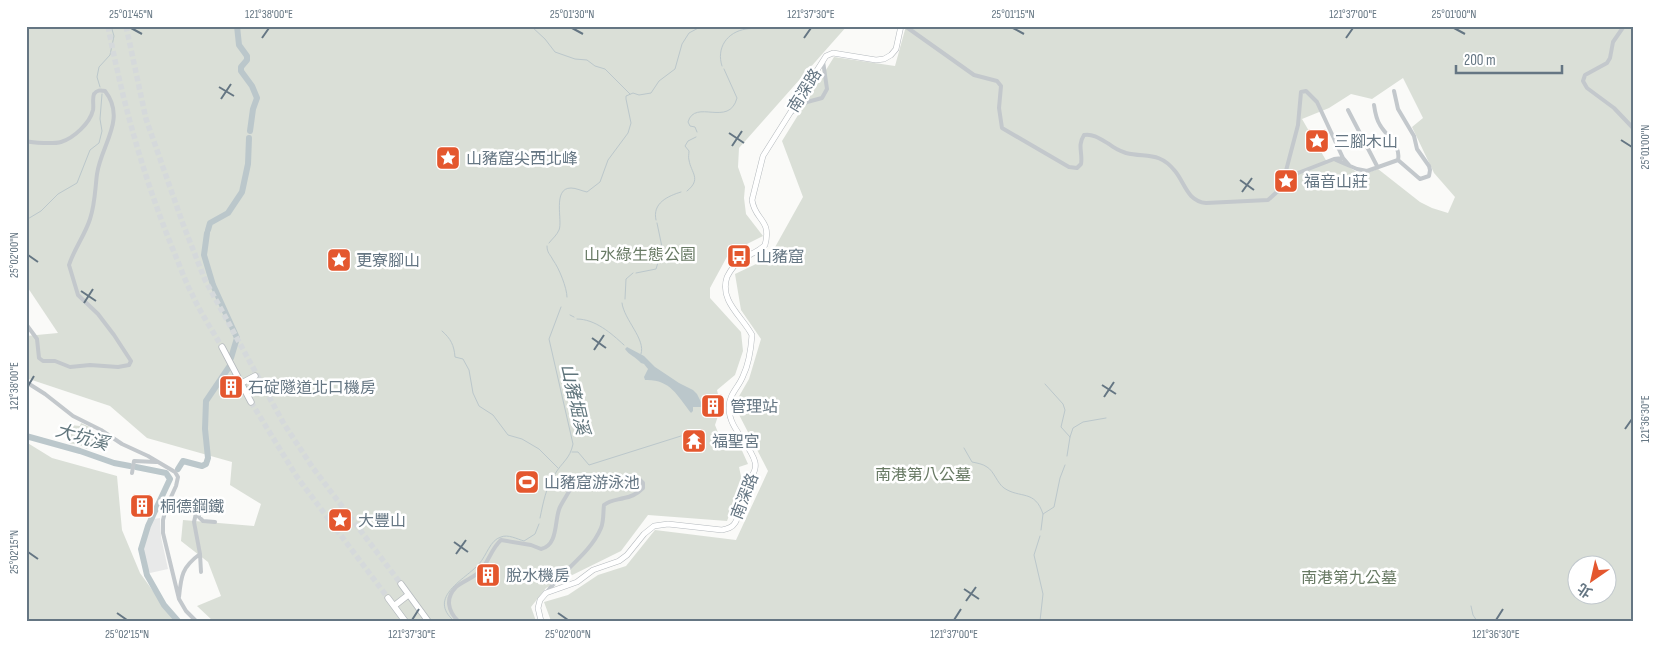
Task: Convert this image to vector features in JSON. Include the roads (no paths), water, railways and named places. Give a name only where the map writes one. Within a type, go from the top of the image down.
[{"type":"highway","points":[[222,347],[251,402]]},
{"type":"highway","points":[[240,384],[255,376]]},
{"type":"highway","points":[[401,584],[428,621]]},
{"type":"highway","points":[[394,606],[408,595]]},
{"type":"highway","points":[[388,598],[406,621]]},
{"type":"main road","name":"南深路","points":[[546,593],[577,582],[593,570],[619,561],[654,526],[668,524],[722,530],[729,528],[735,523],[748,482],[754,474],[756,463],[732,420],[729,408],[730,399],[746,371],[752,335],[728,302],[725,284],[728,274],[742,259],[759,251],[765,245],[767,228],[753,206],[754,191],[763,156],[826,56],[833,53],[876,60],[888,58],[896,49],[903,26]]},
{"type":"main road","points":[[541,621],[538,608],[540,600],[546,593]]},
{"type":"street","points":[[903,26],[974,74],[997,80],[1001,86],[999,116],[1002,128],[1069,167],[1077,168],[1081,164],[1079,145],[1082,137],[1088,134],[1123,152],[1151,155],[1160,158],[1176,172],[1189,194],[1203,203],[1268,200],[1298,173],[1334,159],[1343,158]]},
{"type":"street","points":[[1624,26],[1612,42],[1610,58],[1607,63],[1585,75],[1583,81],[1587,88],[1614,108],[1633,128]]},
{"type":"street","points":[[789,114],[807,102],[822,98],[827,89],[823,60]]},
{"type":"street","points":[[26,141],[61,142],[79,131],[89,119],[93,110],[93,100],[96,92],[104,90],[109,96],[114,121],[112,132],[97,173],[96,194],[90,220],[69,264],[78,295],[98,314],[131,361],[128,365],[118,367],[90,365],[70,368],[56,361],[43,361],[39,358],[36,339],[26,324]]},
{"type":"street","points":[[1282,186],[1298,125],[1301,92],[1306,91],[1317,102],[1343,158],[1349,165]]},
{"type":"street","points":[[1394,91],[1398,109],[1414,136],[1416,150],[1429,166],[1429,176],[1420,179],[1398,160]]},
{"type":"street","points":[[1374,105],[1376,117],[1380,125],[1399,153],[1398,160]]},
{"type":"street","points":[[1348,110],[1377,166]]},
{"type":"street","points":[[1334,159],[1356,169],[1367,171],[1398,160]]},
{"type":"street","points":[[26,382],[73,416],[175,472],[178,477],[166,508],[163,527],[179,599],[186,611],[196,621]]},
{"type":"street","points":[[132,473],[134,461],[158,462]]},
{"type":"street","points":[[458,621],[449,611],[449,603],[456,587],[483,568],[492,551],[501,540],[531,545],[541,549],[545,548],[555,534],[558,514],[574,482],[639,479],[643,483],[643,488],[638,493],[608,501],[604,504],[602,523],[596,536],[581,557],[554,582],[546,593]]},
{"type":"street","points":[[201,572],[200,554],[194,522],[196,509],[199,510],[199,517],[203,521],[215,522]]},
{"type":"street","points":[[179,599],[182,574],[190,562],[200,554]]},
{"type":"waterway","points":[[100,87],[97,77],[99,67],[110,55],[114,36],[111,26]]},
{"type":"waterway","points":[[237,26],[239,45],[247,56],[241,71],[252,86],[257,98],[253,109],[250,131]]},
{"type":"waterway","points":[[549,243],[559,230],[559,206],[562,193],[565,189],[571,188],[587,192],[600,182],[608,160],[628,133],[631,123],[626,96],[633,93],[639,95],[651,93],[659,81],[675,69],[682,44],[689,33],[702,26]]},
{"type":"waterway","name":"山豬堀溪","points":[[722,66],[722,47],[728,37],[739,31],[766,26]]},
{"type":"waterway","points":[[532,27],[555,52],[575,59],[587,60],[595,66],[605,69],[630,94]]},
{"type":"waterway","name":"山豬堀溪","points":[[697,132],[695,127],[690,126],[688,122],[692,115],[697,112],[727,111],[733,107],[737,98],[724,69]]},
{"type":"waterway","points":[[26,220],[41,211],[58,194],[77,183],[90,150],[99,143],[102,131],[100,119],[102,94]]},
{"type":"waterway","name":"山豬堀溪","points":[[687,191],[695,179],[690,165],[689,151],[685,146],[688,141],[696,137]]},
{"type":"waterway","points":[[208,230],[210,223],[228,213],[242,192],[248,164],[249,138]]},
{"type":"waterway","name":"山豬堀溪","points":[[656,220],[656,209],[662,201],[681,192]]},
{"type":"waterway","name":"山豬堀溪","points":[[657,223],[662,247],[661,252]]},
{"type":"waterway","points":[[207,233],[204,255],[213,285],[237,338],[231,358]]},
{"type":"waterway","points":[[547,246],[548,252],[562,278],[567,297]]},
{"type":"waterway","name":"山豬堀溪","points":[[636,273],[656,269],[660,256]]},
{"type":"waterway","name":"山豬堀溪","points":[[625,299],[626,279],[633,273]]},
{"type":"waterway","name":"山豬堀溪","points":[[622,303],[638,336],[642,348],[641,354]]},
{"type":"waterway","name":"山豬堀溪","points":[[540,518],[549,484],[568,457],[573,444],[549,339],[561,307]]},
{"type":"waterway","name":"山豬堀溪","points":[[570,315],[574,317]]},
{"type":"waterway","name":"山豬堀溪","points":[[577,319],[596,324],[624,345]]},
{"type":"waterway","points":[[442,331],[452,342],[455,357],[463,359],[469,370],[473,393],[479,406],[493,415],[508,435],[522,439],[539,449],[558,468]]},
{"type":"waterway","points":[[178,469],[183,461],[202,466],[206,464],[208,458],[205,429],[206,401],[229,367]]},
{"type":"waterway","points":[[1045,384],[1063,404],[1065,410],[1061,427],[1070,437],[1067,456]]},
{"type":"waterway","points":[[1070,437],[1073,428],[1083,422],[1106,418]]},
{"type":"waterway","name":"大坑溪","points":[[26,436],[114,463],[130,466]]},
{"type":"waterway","points":[[572,452],[578,452],[589,465],[681,436]]},
{"type":"waterway","points":[[964,448],[972,462],[982,464],[989,469],[1004,488],[1036,501],[1043,514]]},
{"type":"waterway","points":[[1041,530],[1043,514],[1054,507],[1060,478],[1065,465]]},
{"type":"waterway","name":"大坑溪","points":[[136,467],[166,473],[170,479],[148,526],[141,549],[147,575],[164,605],[178,621]]},
{"type":"waterway","name":"山豬堀溪","points":[[454,621],[444,604],[446,596],[451,589],[479,564],[494,541],[504,536],[524,541],[535,534],[539,524]]},
{"type":"waterway","points":[[1040,536],[1034,555],[1043,594],[1040,621]]},
{"type":"waterway","points":[[1471,606],[1477,621]]},
{"type":"tunnel","points":[[108,26],[120,84],[153,197],[187,284],[222,347]]},
{"type":"tunnel","points":[[126,26],[146,119],[205,280],[284,424],[313,468],[401,584]]},
{"type":"tunnel","points":[[251,402],[297,477],[388,598]]},
{"type":"place","name":"三腳木山","points":[[1317,141]]},
{"type":"place","name":"山豬窟尖西北峰","points":[[448,158]]},
{"type":"place","name":"福音山莊","points":[[1286,181]]},
{"type":"place","name":"山豬窟","points":[[739,256]]},
{"type":"place","name":"更寮腳山","points":[[339,260]]},
{"type":"place","name":"石碇隧道北口機房","points":[[231,387]]},
{"type":"place","name":"管理站","points":[[713,406]]},
{"type":"place","name":"福聖宮","points":[[694,441]]},
{"type":"place","name":"山豬窟游泳池","points":[[527,482]]},
{"type":"place","name":"桐德鋼鐵","points":[[142,506]]},
{"type":"place","name":"大豐山","points":[[340,520]]},
{"type":"place","name":"脫水機房","points":[[488,575]]},
{"type":"park label","name":"山水綠生態公園","points":[[640,254]]},
{"type":"park label","name":"南港第八公墓","points":[[923,474]]},
{"type":"park label","name":"南港第九公墓","points":[[1349,577]]}]
